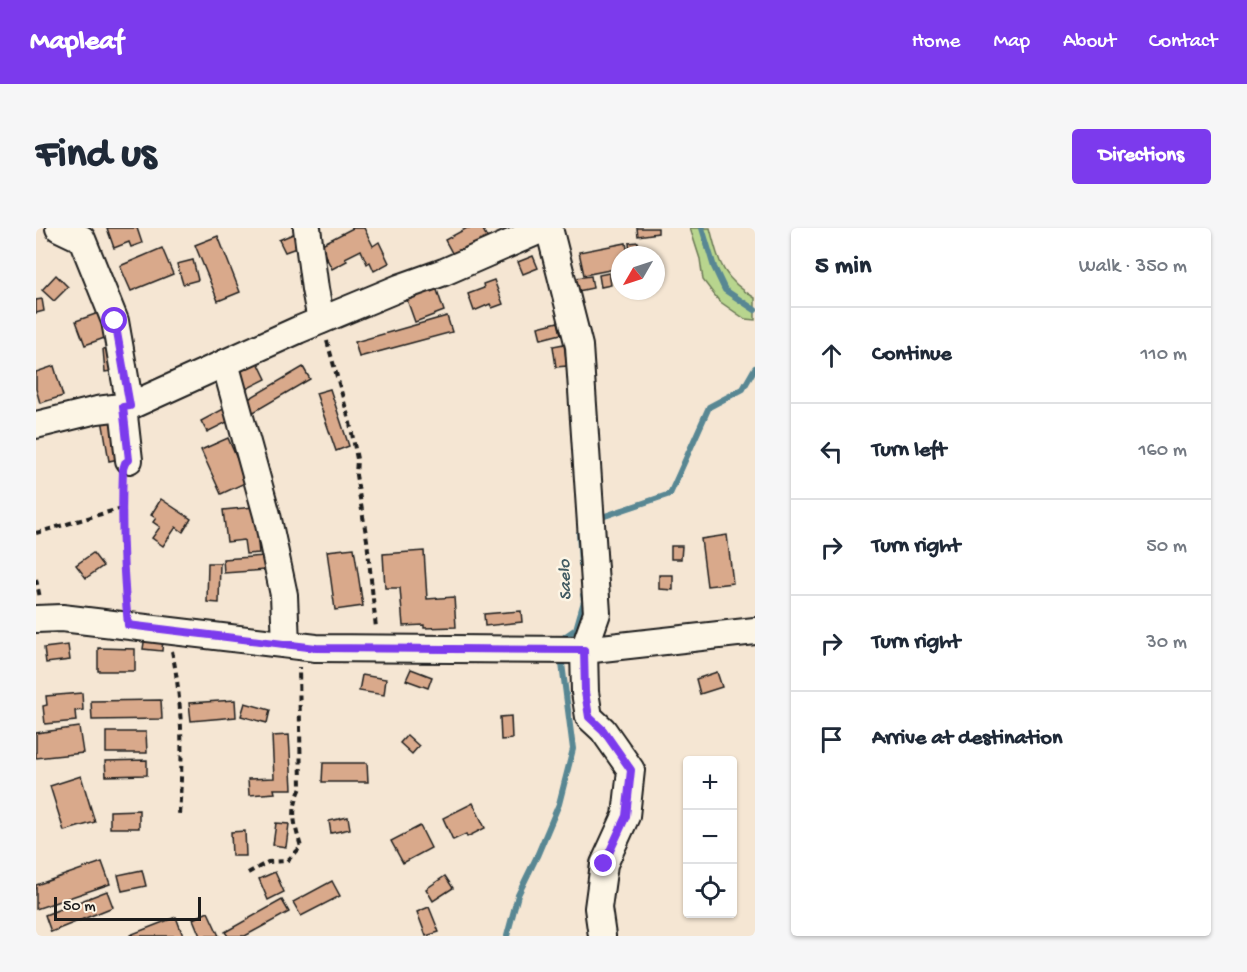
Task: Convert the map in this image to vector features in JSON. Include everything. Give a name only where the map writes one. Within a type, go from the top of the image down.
[{"type":"street","points":[[59,228],[82,239],[115,321],[126,406],[129,460]]},
{"type":"street","points":[[307,228],[321,320]]},
{"type":"street","points":[[36,425],[126,406],[321,320],[444,272],[547,228],[579,346],[597,614],[584,650],[585,692],[589,717],[603,730],[631,770],[626,816],[604,864],[598,908],[602,936]]},
{"type":"street","points":[[225,363],[269,526],[292,645]]},
{"type":"street","points":[[36,619],[62,618],[316,648],[584,650],[755,631]]},
{"type":"path","points":[[321,320],[350,423],[357,459],[356,475],[367,540],[379,648]]},
{"type":"path","points":[[128,625],[124,584],[122,508],[123,469],[129,460]]},
{"type":"path","points":[[36,533],[122,508]]},
{"type":"path","points":[[168,629],[180,704],[179,815]]},
{"type":"path","points":[[248,873],[268,862],[287,861],[302,847],[294,825],[293,804],[301,788],[292,645]]},
{"type":"green space","points":[[690,228],[710,228],[719,260],[724,269],[735,284],[755,298],[755,320],[745,319],[719,301],[703,280],[700,259]]},
{"type":"building","points":[[107,228],[137,228],[142,243],[131,247],[129,242],[114,248]]},
{"type":"building","points":[[353,228],[364,228],[373,246],[379,242],[389,263],[374,271],[370,262],[367,264],[361,250],[345,258],[347,261],[332,269],[320,245]]},
{"type":"building","points":[[467,228],[482,228],[490,243],[457,262],[445,240]]},
{"type":"building","points":[[637,228],[658,228],[658,233],[638,236]]},
{"type":"building","points":[[293,234],[299,247],[285,252],[279,240]]},
{"type":"building","points":[[218,236],[240,292],[218,301],[195,245]]},
{"type":"building","points":[[638,242],[638,246],[629,246],[629,243]]},
{"type":"building","points":[[626,243],[626,246],[611,246],[611,270],[584,275],[579,252]]},
{"type":"building","points":[[162,248],[173,274],[131,291],[120,266]]},
{"type":"building","points":[[533,256],[538,268],[523,274],[518,262]]},
{"type":"building","points":[[193,260],[198,280],[183,284],[177,264]]},
{"type":"building","points":[[609,273],[611,285],[601,287],[599,275]]},
{"type":"building","points":[[56,275],[68,287],[54,301],[42,290]]},
{"type":"building","points":[[591,276],[593,288],[578,291],[576,278]]},
{"type":"building","points":[[494,280],[503,304],[492,308],[490,304],[474,311],[468,294],[484,288],[483,284]]},
{"type":"building","points":[[436,287],[444,311],[415,322],[406,297]]},
{"type":"building","points":[[42,299],[44,311],[36,313],[36,300]]},
{"type":"building","points":[[101,312],[110,336],[85,345],[76,321]]},
{"type":"building","points":[[447,316],[452,332],[359,357],[355,342]]},
{"type":"building","points":[[558,322],[561,334],[541,339],[538,327]]},
{"type":"building","points":[[564,344],[567,366],[556,367],[553,346]]},
{"type":"building","points":[[115,347],[118,370],[105,372],[103,349]]},
{"type":"building","points":[[255,356],[266,379],[242,391],[231,367]]},
{"type":"building","points":[[54,366],[63,396],[40,403],[36,389],[36,372]]},
{"type":"building","points":[[303,367],[310,379],[252,413],[245,401]]},
{"type":"building","points":[[330,389],[349,446],[336,451],[316,393]]},
{"type":"building","points":[[229,406],[235,418],[207,432],[201,421]]},
{"type":"building","points":[[116,417],[123,458],[109,461],[102,419]]},
{"type":"building","points":[[228,438],[247,482],[221,494],[201,450]]},
{"type":"building","points":[[161,499],[191,519],[183,532],[176,527],[163,546],[152,538],[160,527],[153,522],[156,518],[151,515]]},
{"type":"building","points":[[254,507],[259,553],[246,554],[244,540],[227,542],[223,510]]},
{"type":"building","points":[[727,535],[733,583],[707,586],[701,539]]},
{"type":"building","points":[[671,546],[682,546],[681,559],[671,559]]},
{"type":"building","points":[[354,548],[363,606],[335,610],[327,551]]},
{"type":"building","points":[[424,551],[427,599],[454,597],[456,627],[403,626],[400,588],[385,588],[383,554]]},
{"type":"building","points":[[93,553],[103,566],[86,578],[76,565]]},
{"type":"building","points":[[265,556],[266,570],[224,573],[223,559]]},
{"type":"building","points":[[208,563],[220,563],[219,603],[207,602]]},
{"type":"building","points":[[659,575],[673,575],[673,590],[659,589]]},
{"type":"building","points":[[521,611],[522,622],[485,626],[484,614]]},
{"type":"building","points":[[145,636],[163,638],[162,651],[143,649]]},
{"type":"building","points":[[68,645],[70,660],[46,663],[44,648]]},
{"type":"building","points":[[98,648],[135,649],[135,671],[98,671]]},
{"type":"building","points":[[411,669],[432,677],[428,688],[406,680]]},
{"type":"building","points":[[717,672],[722,687],[700,694],[696,679]]},
{"type":"building","points":[[362,675],[386,679],[384,695],[359,691]]},
{"type":"building","points":[[82,693],[83,710],[75,711],[76,721],[45,724],[43,706],[47,705],[46,696]]},
{"type":"building","points":[[161,700],[162,719],[92,720],[91,701]]},
{"type":"building","points":[[235,700],[236,717],[191,721],[189,703]]},
{"type":"building","points":[[245,703],[270,710],[267,723],[241,716]]},
{"type":"building","points":[[511,716],[512,739],[501,740],[500,717]]},
{"type":"building","points":[[79,727],[83,753],[36,758],[36,733]]},
{"type":"building","points":[[106,732],[146,732],[147,753],[106,753]]},
{"type":"building","points":[[289,735],[292,789],[274,789],[275,793],[249,795],[248,779],[274,778],[272,736]]},
{"type":"building","points":[[407,735],[419,746],[412,754],[400,743]]},
{"type":"building","points":[[147,760],[147,775],[106,776],[105,761]]},
{"type":"building","points":[[323,763],[367,763],[368,782],[322,782]]},
{"type":"building","points":[[81,776],[95,822],[64,831],[50,786]]},
{"type":"building","points":[[473,803],[485,828],[467,837],[466,834],[453,840],[443,818]]},
{"type":"building","points":[[139,810],[139,828],[110,828],[110,811]]},
{"type":"building","points":[[348,817],[350,829],[331,833],[329,821]]},
{"type":"building","points":[[276,823],[289,824],[286,847],[273,845]]},
{"type":"building","points":[[420,826],[431,848],[403,863],[391,841]]},
{"type":"building","points":[[245,831],[246,856],[232,856],[231,832]]},
{"type":"building","points":[[102,862],[110,884],[36,909],[36,885]]},
{"type":"building","points":[[142,870],[146,886],[122,891],[118,875]]},
{"type":"building","points":[[275,872],[284,892],[268,900],[259,879]]},
{"type":"building","points":[[445,876],[453,888],[433,901],[426,889]]},
{"type":"building","points":[[332,881],[340,896],[301,916],[293,902]]},
{"type":"building","points":[[107,891],[113,907],[51,932],[45,915]]},
{"type":"building","points":[[282,900],[289,912],[245,936],[228,936],[225,932]]},
{"type":"building","points":[[429,907],[439,932],[426,936],[417,912]]},
{"type":"building","points":[[208,912],[219,936],[200,936],[193,919]]},
{"type":"building","points":[[176,917],[183,936],[130,936],[130,935]]},
{"type":"waterway","name":"Saelo","points":[[702,228],[714,267],[725,290],[755,310]]},
{"type":"waterway","name":"Saelo","points":[[596,519],[670,494],[709,407],[743,389],[755,368]]},
{"type":"waterway","name":"Saelo","points":[[581,564],[579,533],[584,528]]},
{"type":"waterway","name":"Saelo","points":[[562,643],[563,638],[576,629],[584,601],[583,595]]},
{"type":"waterway","name":"Saelo","points":[[507,936],[518,895],[559,804],[573,749],[561,656]]},
{"type":"route","points":[[115,321],[130,406],[123,407],[129,460],[123,469],[122,508],[124,584],[128,625],[316,648],[584,650],[585,692],[589,717],[603,730],[631,770],[626,816],[604,864]]}]
